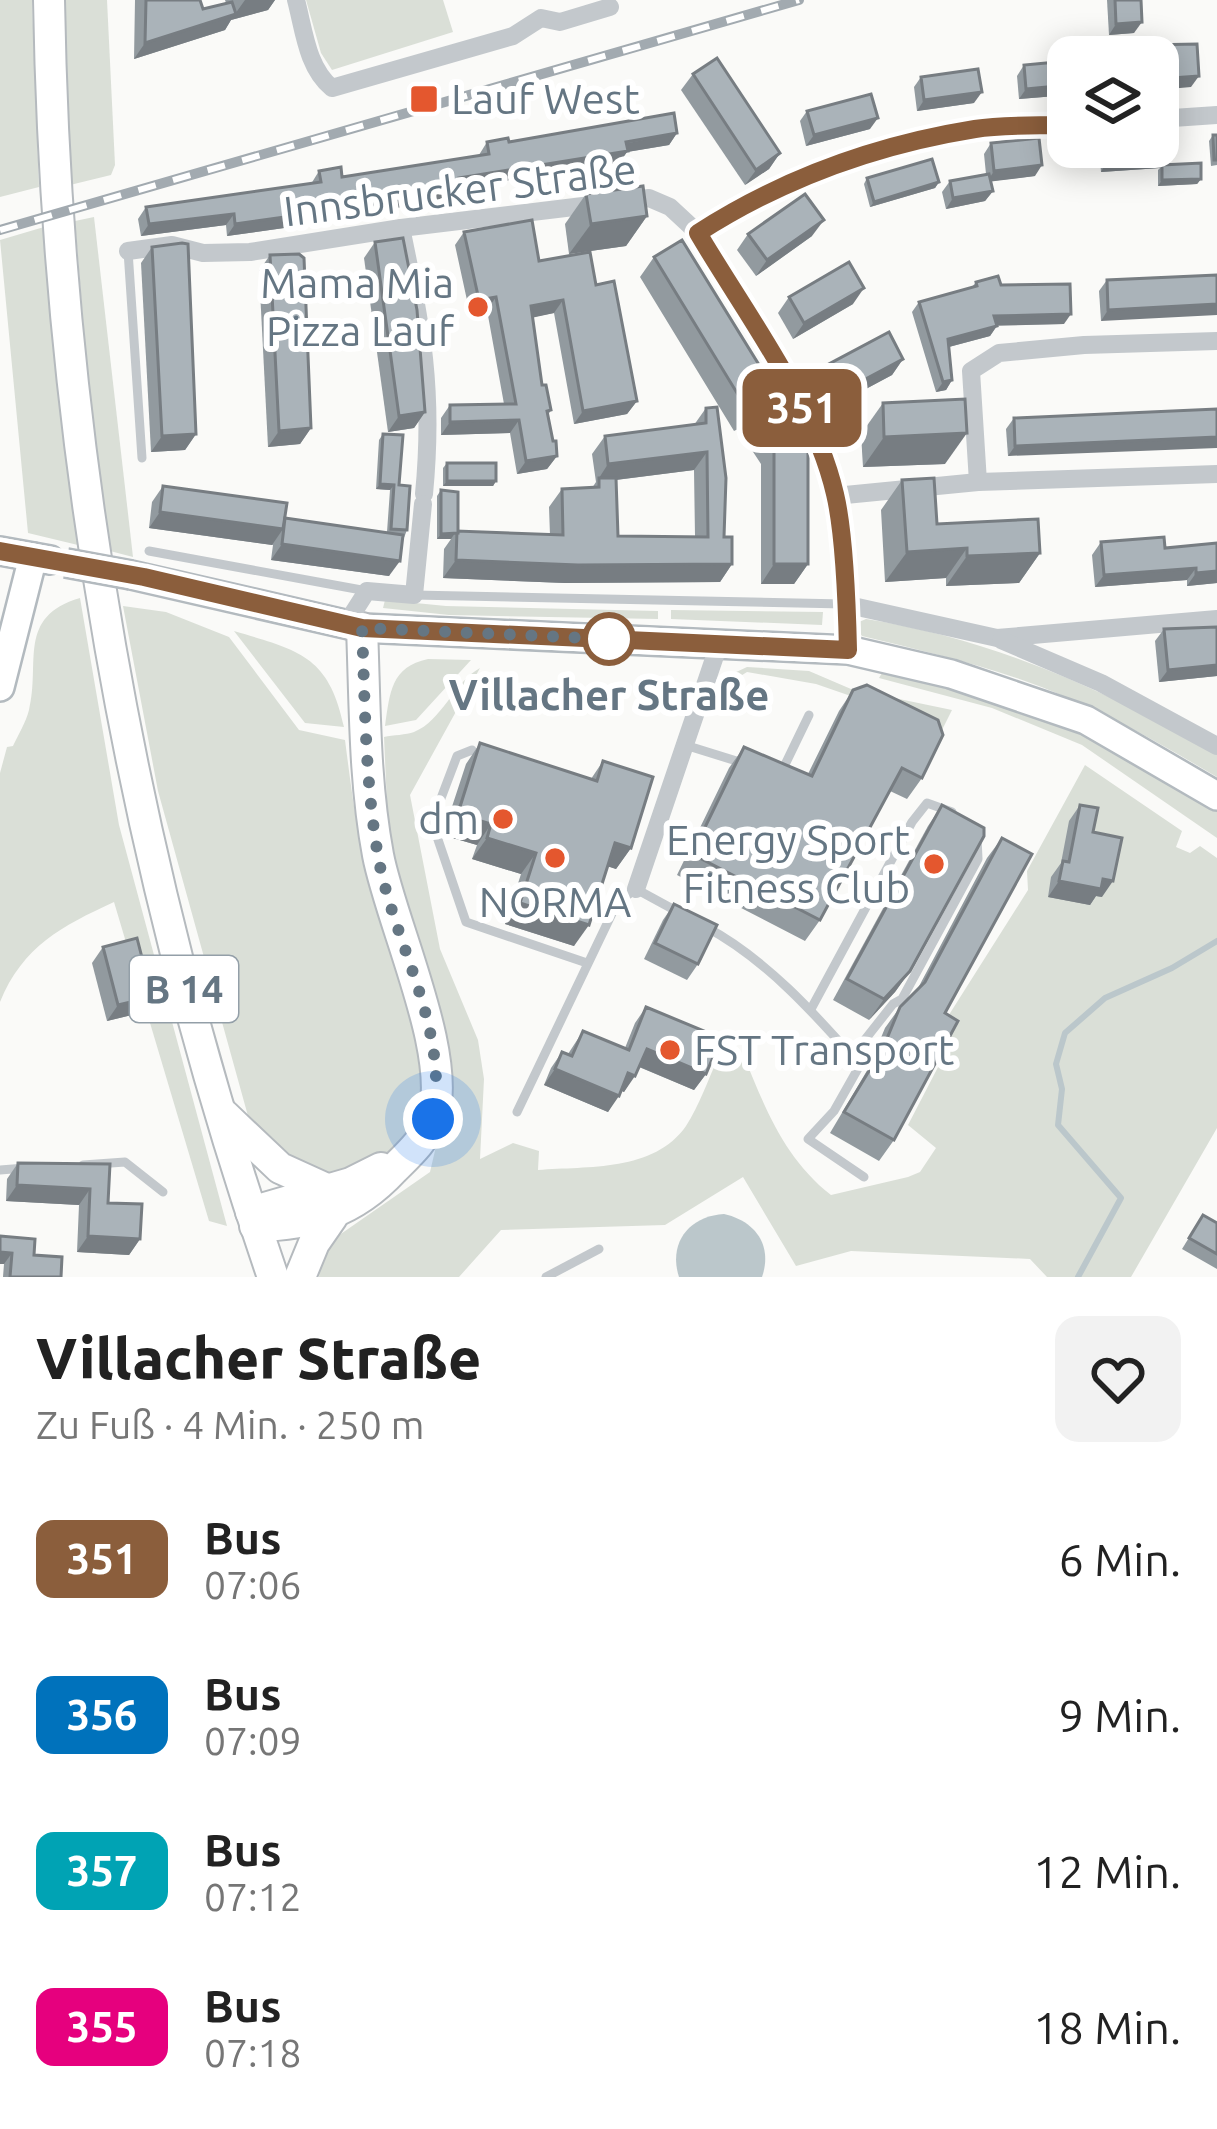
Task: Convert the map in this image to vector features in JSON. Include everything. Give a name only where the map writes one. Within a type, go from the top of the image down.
[{"type":"main road","name":"B 14","points":[[49,0],[59,236],[87,506],[116,686],[155,869],[218,1108],[273,1277]]},
{"type":"main road","points":[[0,551],[131,575],[354,626],[848,650],[951,674],[1086,720],[1217,796]]},
{"type":"main road","points":[[0,687],[33,557]]},
{"type":"main road","points":[[253,1219],[296,1225],[328,1203],[383,1181],[433,1119],[436,1070],[431,1034],[394,924],[377,849],[354,626]]},
{"type":"main road","points":[[218,1108],[280,1168],[328,1203]]},
{"type":"main road","points":[[300,1277],[328,1203]]},
{"type":"street","points":[[296,0],[312,63],[319,78],[332,88],[513,36],[542,18],[560,22],[610,7]]},
{"type":"street","points":[[1179,117],[1217,115]]},
{"type":"street","points":[[698,233],[735,209],[853,156],[977,128],[1047,125]]},
{"type":"street","name":"Innsbrucker Straße","points":[[128,251],[172,245],[203,253],[250,252],[649,198],[670,207],[698,233],[798,400],[818,443],[836,496],[848,650]]},
{"type":"street","points":[[354,626],[367,591],[414,595],[430,430],[428,365],[401,228]]},
{"type":"street","points":[[978,482],[971,371],[999,353],[1217,340]]},
{"type":"street","points":[[836,496],[978,482],[1217,475]]},
{"type":"street","points":[[844,604],[997,638],[1101,683],[1217,746]]},
{"type":"street","points":[[997,638],[1217,619]]},
{"type":"street","points":[[636,889],[719,644]]},
{"type":"lane","points":[[128,251],[142,458]]},
{"type":"lane","points":[[149,551],[367,591]]},
{"type":"lane","points":[[414,595],[844,604]]},
{"type":"lane","points":[[764,770],[780,775],[809,716]]},
{"type":"lane","points":[[685,745],[749,765]]},
{"type":"lane","points":[[472,750],[457,756],[432,822],[466,922],[587,963]]},
{"type":"lane","points":[[811,1009],[912,822],[927,803],[962,818]]},
{"type":"lane","points":[[852,1056],[902,999],[979,859],[979,840],[970,829]]},
{"type":"lane","points":[[517,1112],[617,903],[636,889],[724,937],[811,1009],[860,1065],[833,1111],[808,1139],[864,1177]]},
{"type":"lane","points":[[62,1166],[125,1162],[163,1192]]},
{"type":"lane","points":[[0,1170],[42,1167]]},
{"type":"lane","points":[[546,1277],[599,1249]]},
{"type":"shaded area","points":[[0,0],[32,0],[39,187],[0,197]]},
{"type":"shaded area","points":[[64,0],[107,0],[115,165],[111,175],[70,185]]},
{"type":"shaded area","points":[[306,0],[443,0],[453,32],[332,70],[321,53]]},
{"type":"shaded area","points":[[94,217],[133,557],[110,551],[89,394],[75,221]]},
{"type":"shaded area","points":[[44,227],[82,546],[28,533],[0,240]]},
{"type":"shaded area","points":[[80,598],[119,825],[227,1226],[209,1221],[114,902],[77,920],[32,952],[0,1002],[0,773],[7,747],[13,746],[29,710],[39,629],[60,606]]},
{"type":"shaded area","points":[[385,600],[658,611],[658,619],[449,615],[383,608]]},
{"type":"shaded area","points":[[123,606],[166,612],[229,637],[299,730],[345,740],[365,864],[409,1002],[422,1072],[418,1105],[406,1135],[375,1164],[320,1179],[266,1148],[248,1116],[158,791]]},
{"type":"shaded area","points":[[671,610],[823,612],[822,625],[671,619]]},
{"type":"shaded area","points":[[866,619],[959,640],[1091,688],[1217,754],[1217,777],[1125,725],[1043,688],[966,662],[862,636],[857,630]]},
{"type":"shaded area","points":[[234,631],[307,659],[329,684],[344,727],[305,723]]},
{"type":"shaded area","points":[[428,659],[471,660],[416,720],[385,726],[399,675]]},
{"type":"shaded area","points":[[747,667],[809,671],[851,689],[952,710],[929,756],[926,722],[816,684],[747,672],[720,689],[719,680]]},
{"type":"shaded area","points":[[480,668],[410,795],[440,949],[478,1040],[484,1079],[480,1159],[513,1143],[539,1151],[538,1170],[619,1164],[656,1152],[686,1126],[718,1058],[743,1054],[788,1148],[831,1195],[908,1177],[920,1172],[936,1148],[908,1125],[950,1044],[940,1029],[1028,890],[1027,871],[1085,765],[1182,831],[1176,847],[1190,853],[1200,846],[1217,858],[1217,1128],[1131,1277],[1047,1277],[1030,1259],[851,1251],[796,1266],[743,1177],[665,1225],[501,1230],[459,1277],[319,1277],[320,1265],[335,1238],[430,1172],[448,1095],[389,850],[384,737],[424,727]]},
{"type":"shaded area","points":[[882,673],[993,700],[1123,751],[1217,812],[1217,838],[1082,745],[992,708],[879,678]]},
{"type":"shaded area","points":[[724,1214],[745,1222],[759,1236],[765,1255],[762,1277],[679,1277],[676,1253],[684,1234],[701,1220]]},
{"type":"building","points":[[146,0],[200,0],[203,9],[232,2],[236,14],[145,43]]},
{"type":"building","points":[[1115,0],[1141,0],[1142,22],[1116,24]]},
{"type":"building","points":[[1179,44],[1197,44],[1199,76],[1179,77]]},
{"type":"building","points":[[717,58],[780,153],[756,170],[693,74]]},
{"type":"building","points":[[1047,63],[1047,87],[1026,89],[1024,65]]},
{"type":"building","points":[[978,69],[982,92],[924,100],[921,77]]},
{"type":"building","points":[[871,94],[878,118],[814,135],[807,111]]},
{"type":"building","points":[[674,113],[677,133],[626,142],[628,151],[459,178],[461,186],[347,206],[346,198],[290,206],[292,216],[235,224],[234,214],[149,224],[146,207],[321,182],[319,171],[341,167],[342,177],[489,154],[487,142]]},
{"type":"building","points":[[1039,138],[1042,165],[994,171],[991,143]]},
{"type":"building","points":[[932,159],[939,182],[874,202],[867,178]]},
{"type":"building","points":[[1201,163],[1201,179],[1162,180],[1162,168],[1179,168],[1179,164]]},
{"type":"building","points":[[989,174],[993,191],[953,198],[950,181]]},
{"type":"building","points":[[643,186],[647,216],[591,224],[586,194]]},
{"type":"building","points":[[805,194],[824,220],[767,260],[748,234]]},
{"type":"building","points":[[532,220],[539,261],[590,252],[596,285],[614,281],[637,401],[583,411],[563,300],[531,306],[557,456],[526,461],[519,420],[450,422],[450,405],[516,404],[496,297],[479,300],[464,232]]},
{"type":"building","points":[[403,238],[417,310],[425,412],[399,416],[375,242]]},
{"type":"building","points":[[682,240],[788,419],[808,443],[808,564],[774,564],[774,445],[748,411],[654,257]]},
{"type":"building","points":[[188,244],[196,434],[162,436],[152,247]]},
{"type":"building","points":[[270,255],[304,258],[311,428],[279,431]]},
{"type":"building","points":[[849,262],[864,288],[804,323],[789,297]]},
{"type":"building","points":[[1217,275],[1217,304],[1108,310],[1107,280]]},
{"type":"building","points":[[998,276],[1001,285],[1070,284],[1071,314],[994,316],[997,326],[948,339],[952,380],[943,382],[919,302]]},
{"type":"building","points":[[889,332],[903,359],[843,391],[829,364]]},
{"type":"building","points":[[965,399],[967,433],[884,437],[883,403]]},
{"type":"building","points":[[717,407],[726,478],[724,537],[732,537],[732,564],[456,560],[457,531],[563,535],[562,489],[599,487],[599,478],[616,478],[618,536],[708,537],[707,452],[608,464],[605,436],[706,423],[706,408]]},
{"type":"building","points":[[1217,409],[1217,437],[1015,446],[1014,418]]},
{"type":"building","points":[[383,434],[403,435],[399,485],[410,486],[407,530],[391,529],[394,485],[380,484]]},
{"type":"building","points":[[447,463],[496,463],[496,481],[447,481]]},
{"type":"building","points":[[934,478],[937,524],[1038,519],[1040,553],[967,556],[967,548],[907,552],[902,480]]},
{"type":"building","points":[[163,486],[287,503],[283,529],[160,512]]},
{"type":"building","points":[[441,490],[458,492],[458,533],[441,534]]},
{"type":"building","points":[[285,518],[403,535],[400,561],[282,544]]},
{"type":"building","points":[[1164,537],[1165,548],[1217,543],[1217,571],[1196,573],[1196,568],[1104,575],[1101,542]]},
{"type":"building","points":[[1217,627],[1217,665],[1168,670],[1164,629]]},
{"type":"building","points":[[867,685],[938,720],[943,735],[922,778],[902,768],[820,920],[692,854],[744,747],[812,776],[853,690]]},
{"type":"building","points":[[480,743],[597,781],[603,761],[653,777],[631,848],[615,843],[589,925],[520,903],[536,853],[487,838],[491,824],[461,815]]},
{"type":"building","points":[[942,805],[984,828],[984,836],[910,971],[884,999],[847,979]]},
{"type":"building","points":[[1080,805],[1098,808],[1093,832],[1122,838],[1113,881],[1103,879],[1101,889],[1059,881],[1063,861],[1069,862]]},
{"type":"building","points":[[1002,838],[1032,854],[945,1013],[958,1021],[894,1140],[844,1112],[883,1048],[900,1007],[925,982]]},
{"type":"building","points":[[674,904],[717,925],[698,964],[655,943]]},
{"type":"building","points":[[137,938],[152,997],[118,1005],[103,947]]},
{"type":"building","points":[[646,1007],[721,1038],[706,1074],[647,1049],[635,1076],[628,1073],[619,1096],[555,1069],[562,1052],[572,1056],[583,1031],[629,1050]]},
{"type":"building","points":[[18,1163],[110,1164],[108,1203],[142,1204],[140,1239],[88,1236],[90,1189],[17,1185]]},
{"type":"building","points":[[1203,1215],[1217,1223],[1217,1254],[1189,1238]]},
{"type":"building","points":[[0,1236],[35,1239],[34,1255],[62,1257],[61,1277],[10,1277],[12,1253],[0,1252]]},
{"type":"waterway","points":[[1078,1277],[1121,1198],[1058,1125],[1062,1089],[1056,1064],[1065,1033],[1105,998],[1172,968],[1217,941]]},
{"type":"railway","points":[[0,230],[799,0]]},
{"type":"bus line","name":"351","points":[[0,551],[144,577],[362,628],[848,650],[836,496],[818,443],[798,400],[698,233],[735,209],[853,156],[977,128],[1047,126]]},
{"type":"place","name":"Lauf West","points":[[424,99]]},
{"type":"place","name":"Mama Mia Pizza Lauf","points":[[478,307]]},
{"type":"place","name":"Villacher Straße","points":[[609,639]]},
{"type":"place","name":"dm","points":[[503,819]]},
{"type":"place","name":"NORMA","points":[[555,858]]},
{"type":"place","name":"Energy Sport Fitness Club","points":[[934,864]]},
{"type":"place","name":"FST Transport","points":[[670,1050]]},
{"type":"route","points":[[433,1119],[436,1070],[431,1034],[394,924],[377,849],[368,771],[362,628],[609,639]]}]
